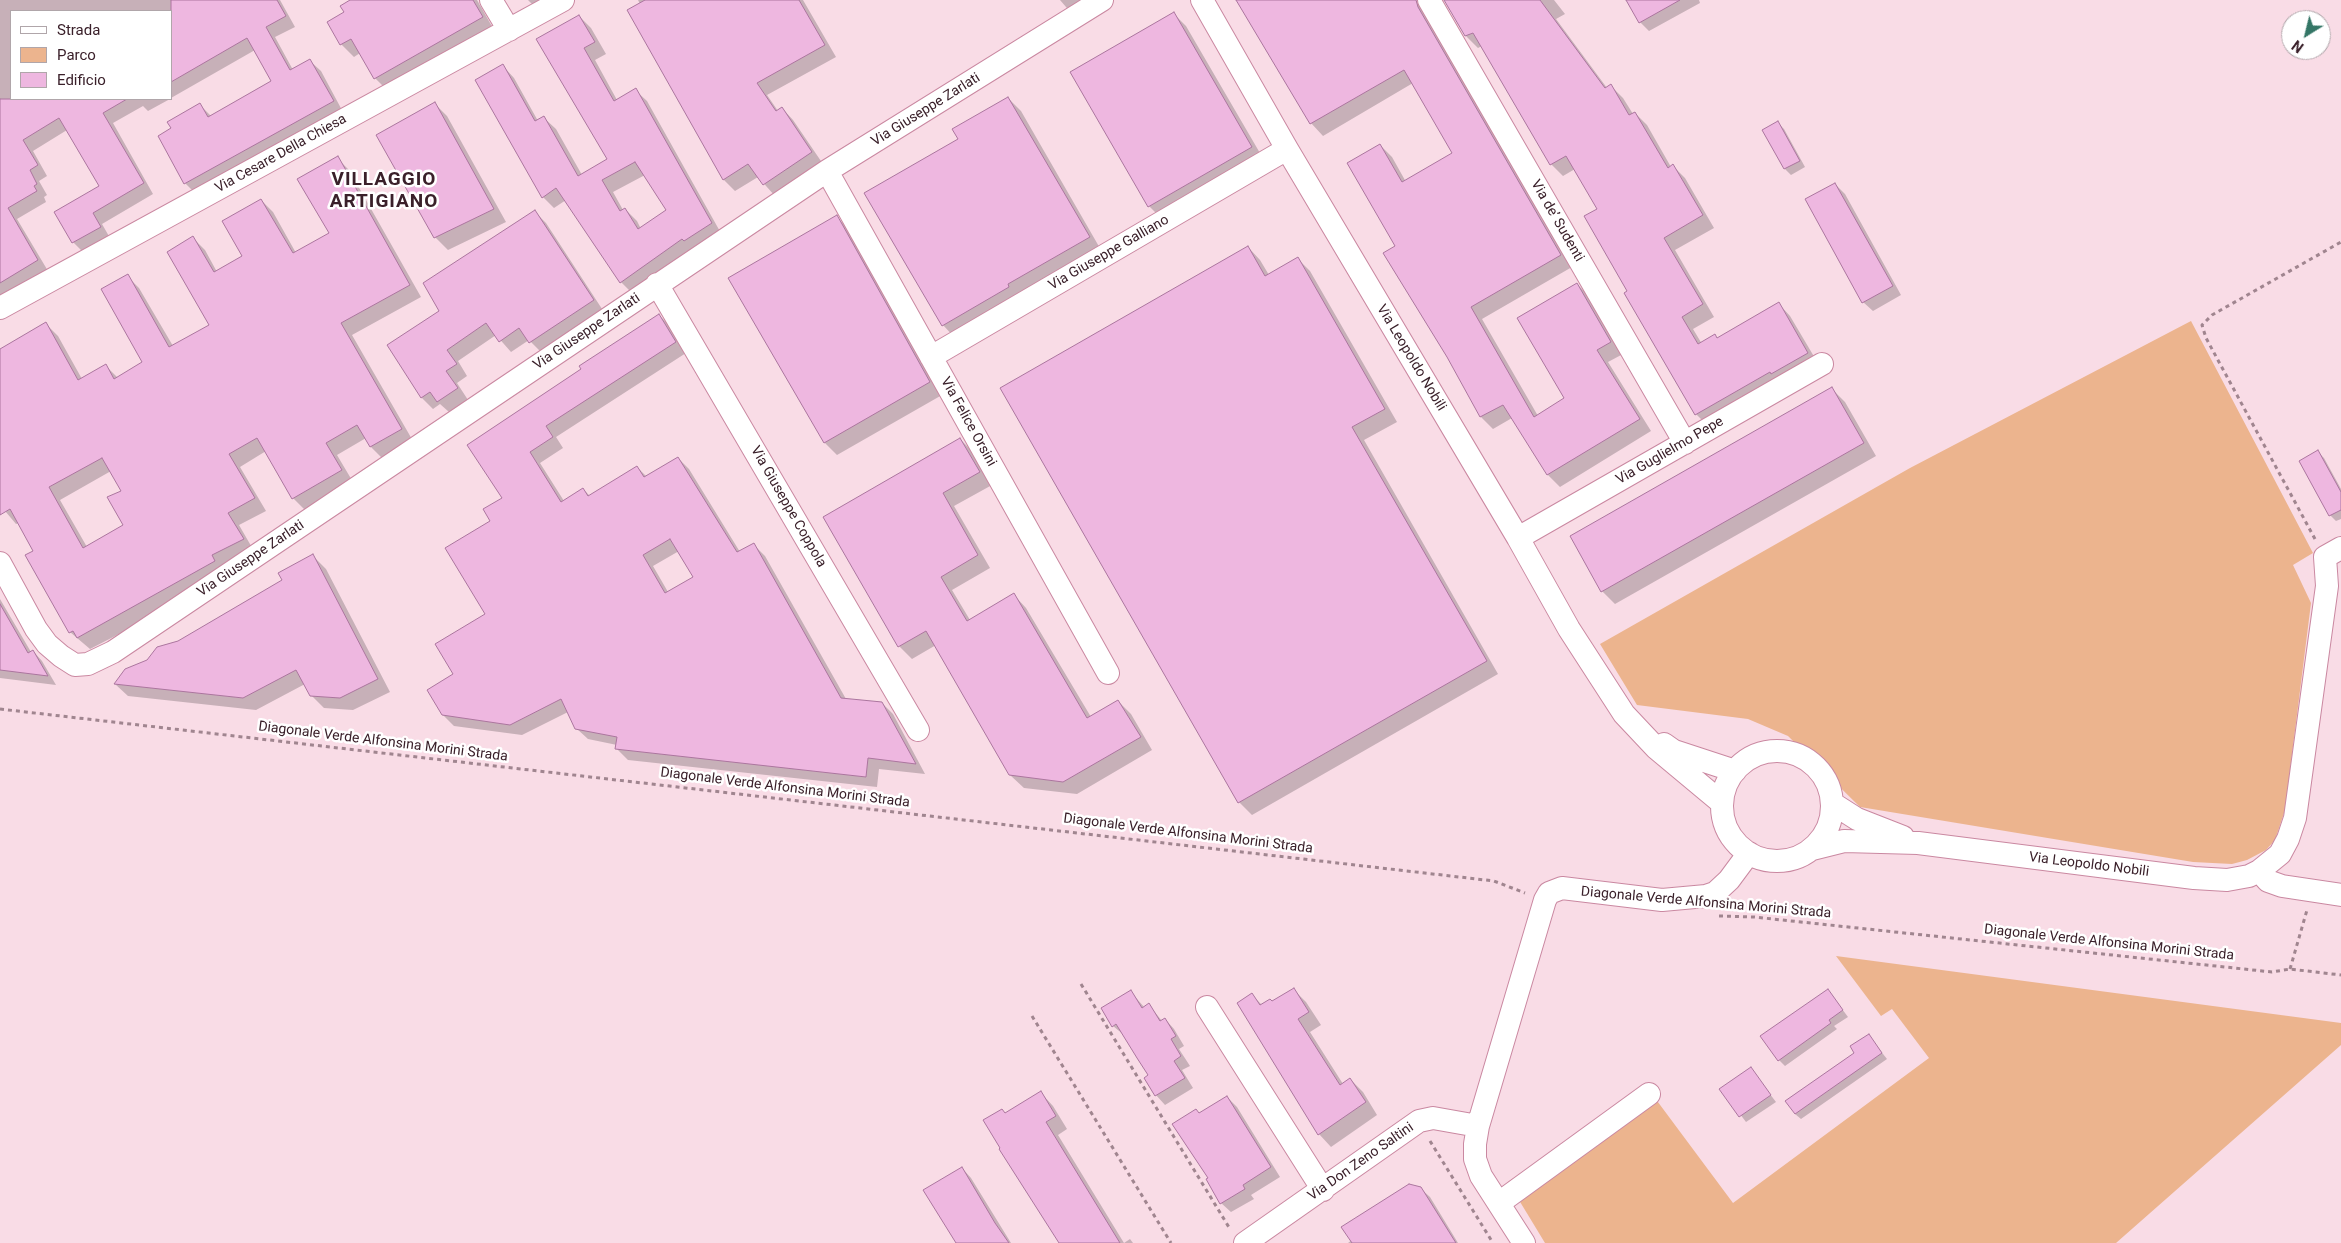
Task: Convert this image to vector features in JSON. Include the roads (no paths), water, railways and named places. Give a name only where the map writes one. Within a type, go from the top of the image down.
[{"type":"street","points":[[491,0],[509,30]]},
{"type":"street","name":"Via Cesare Della Chiesa","points":[[0,308],[563,0]]},
{"type":"street","name":"Via Giuseppe Zarlati","points":[[0,563],[36,629],[47,644],[75,665],[88,664],[114,652],[827,171],[1102,0]]},
{"type":"street","name":"Via Leopoldo Nobili","points":[[1202,0],[1287,149],[1518,538],[1569,628],[1624,714],[1656,748],[1722,803]]},
{"type":"street","name":"Via de’ Sudenti","points":[[1429,0],[1685,443]]},
{"type":"street","name":"Via Giuseppe Galliano","points":[[931,357],[1287,149]]},
{"type":"street","name":"Via Felice Orsini","points":[[827,171],[1108,674]]},
{"type":"street","name":"Via Giuseppe Coppola","points":[[657,284],[918,730]]},
{"type":"street","name":"Via Guglielmo Pepe","points":[[1518,538],[1822,364]]},
{"type":"street","name":"Via Leopoldo Nobili","points":[[1812,849],[1844,841],[1918,843],[2194,878],[2227,880],[2249,876],[2259,871],[2280,854],[2288,839],[2295,818],[2333,552]]},
{"type":"street","name":"Via Leopoldo Nobili","points":[[1624,714],[1674,751],[1735,771]]},
{"type":"street","points":[[1772,752],[1794,754],[1813,765],[1820,772],[1830,792],[1832,803],[1832,813],[1825,833],[1812,849],[1792,859],[1770,861],[1749,853],[1732,837],[1724,821],[1722,803],[1728,781],[1735,771],[1743,763],[1762,753],[1772,752]]},
{"type":"street","name":"Via Leopoldo Nobili","points":[[1832,803],[1857,819],[1918,843]]},
{"type":"street","points":[[1524,1243],[1482,1176],[1475,1159],[1475,1144],[1478,1126],[1545,900],[1549,893],[1562,888],[1662,900],[1706,896],[1716,893],[1729,880],[1749,853]]},
{"type":"street","points":[[2259,871],[2273,883],[2341,895]]},
{"type":"street","points":[[1207,1007],[1323,1190]]},
{"type":"street","points":[[1499,1202],[1649,1094]]},
{"type":"street","name":"Via Don Zeno Saltini","points":[[1239,1239],[1323,1190],[1419,1121],[1433,1118],[1478,1126]]},
{"type":"district","name":"VILLAGGIO ARTIGIANO","points":[[384,191]]}]
